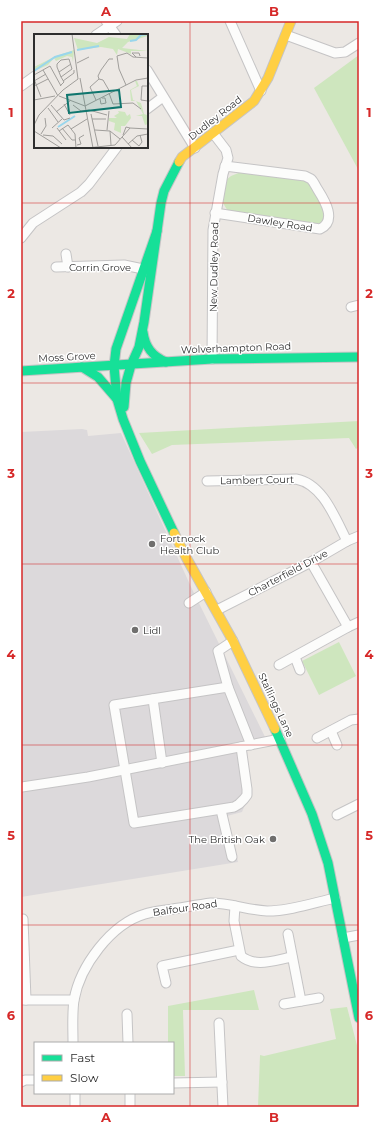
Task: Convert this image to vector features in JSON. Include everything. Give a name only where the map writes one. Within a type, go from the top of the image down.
[{"type":"main road","name":"Dudley Road","points":[[131,365],[139,347],[143,332],[164,191],[182,157],[254,101],[261,91],[292,21]]},
{"type":"main road","name":"Dudley Road","points":[[114,366],[116,349],[157,231]]},
{"type":"main road","points":[[143,332],[144,342],[149,351],[157,358],[166,362]]},
{"type":"main road","name":"Wolverhampton Road","points":[[114,366],[212,359],[359,357]]},
{"type":"main road","name":"Stallings Lane","points":[[123,419],[126,383],[131,365]]},
{"type":"main road","points":[[82,366],[92,371],[101,379],[117,399]]},
{"type":"main road","name":"Moss Grove","points":[[21,371],[82,366],[114,366]]},
{"type":"main road","name":"Stallings Lane","points":[[114,366],[117,399],[123,419],[140,461],[187,559],[217,610],[233,641],[280,739],[312,814],[328,863],[359,1018]]},
{"type":"street","points":[[230,21],[261,91]]},
{"type":"street","points":[[97,34],[111,23],[116,34]]},
{"type":"street","points":[[286,35],[335,53],[345,52],[358,45]]},
{"type":"street","points":[[148,72],[195,148]]},
{"type":"street","points":[[21,86],[34,77]]},
{"type":"street","points":[[148,108],[163,97]]},
{"type":"street","name":"New Dudley Road","points":[[212,359],[213,230],[215,213],[228,158],[226,150],[213,133]]},
{"type":"street","points":[[21,238],[33,223],[81,192],[90,184],[116,148]]},
{"type":"street","name":"Dawley Road","points":[[215,213],[320,229],[325,227],[328,221],[329,214],[325,201],[311,179],[305,176],[225,166]]},
{"type":"street","points":[[66,254],[68,267]]},
{"type":"street","name":"Corrin Grove","points":[[56,267],[124,265],[143,269]]},
{"type":"street","name":"Lambert Court","points":[[207,481],[303,480],[315,489],[326,503],[347,541]]},
{"type":"street","name":"Charterfield Drive","points":[[217,610],[359,536]]},
{"type":"street","points":[[311,562],[348,627]]},
{"type":"street","points":[[189,603],[206,592]]},
{"type":"street","points":[[279,665],[359,622]]},
{"type":"street","points":[[233,641],[218,651],[228,687],[251,745]]},
{"type":"street","points":[[294,657],[300,670]]},
{"type":"street","points":[[228,687],[114,705],[134,823],[220,810],[239,804],[247,795],[241,747]]},
{"type":"street","points":[[153,699],[162,763]]},
{"type":"street","points":[[317,738],[351,720],[359,718]]},
{"type":"street","points":[[331,731],[336,745]]},
{"type":"street","points":[[22,787],[125,770],[280,739]]},
{"type":"street","points":[[338,815],[359,804]]},
{"type":"street","points":[[220,810],[232,857]]},
{"type":"street","name":"Balfour Road","points":[[73,1042],[74,1000],[79,982],[86,966],[99,947],[117,929],[129,922],[144,914],[211,903],[267,910],[286,909],[335,898]]},
{"type":"street","points":[[235,906],[234,921],[239,950],[244,959],[255,963],[292,957]]},
{"type":"street","points":[[23,919],[24,1000],[74,1000]]},
{"type":"street","points":[[288,934],[301,1001]]},
{"type":"street","points":[[343,938],[359,935]]},
{"type":"street","points":[[166,983],[162,966],[239,950]]},
{"type":"street","points":[[284,1004],[319,998]]},
{"type":"street","points":[[127,1014],[128,1042]]},
{"type":"street","points":[[220,1023],[223,1107]]},
{"type":"street","points":[[21,1082],[25,1080],[34,1080]]},
{"type":"street","points":[[174,1083],[222,1082]]},
{"type":"street","points":[[75,1094],[75,1107]]},
{"type":"street","points":[[130,1094],[130,1107]]},
{"type":"shaded area","points":[[87,430],[88,436],[121,433],[192,589],[269,745],[247,751],[251,788],[250,793],[242,812],[227,816],[238,862],[21,897],[21,432]]},
{"type":"green space","points":[[359,55],[359,171],[314,88]]},
{"type":"green space","points":[[241,172],[308,181],[324,208],[326,221],[319,226],[229,213],[223,203],[222,192],[226,180]]},
{"type":"green space","points":[[359,421],[359,447],[356,449],[349,438],[172,445],[152,454],[139,433]]},
{"type":"green space","points":[[339,642],[356,676],[319,695],[302,661]]},
{"type":"green space","points":[[254,990],[259,1010],[183,1010],[185,1076],[174,1076],[174,1042],[168,1042],[168,1006]]},
{"type":"green space","points":[[347,1007],[359,1053],[359,1107],[258,1107],[260,1055],[264,1056],[336,1039],[330,1009]]},
{"type":"traffic: fast","points":[[124,407],[126,383],[131,365],[139,347],[144,322],[161,203],[164,191],[179,162]]},
{"type":"traffic: fast","points":[[157,231],[116,349],[114,366],[117,399],[123,419],[140,461],[174,533]]},
{"type":"traffic: fast","points":[[143,332],[147,347],[153,354],[166,362]]},
{"type":"traffic: fast","points":[[21,371],[212,359],[359,357]]},
{"type":"traffic: fast","points":[[82,367],[98,377],[117,399]]},
{"type":"traffic: fast","points":[[275,729],[312,814],[328,863],[359,1018]]},
{"type":"traffic: slow","points":[[179,162],[182,157],[254,101],[268,78],[291,21]]},
{"type":"traffic: slow","points":[[174,533],[233,641],[275,729]]},
{"type":"place","name":"Fortnock Health Club","points":[[152,544]]},
{"type":"place","name":"Lidl","points":[[135,630]]},
{"type":"place","name":"The British Oak","points":[[273,839]]}]
